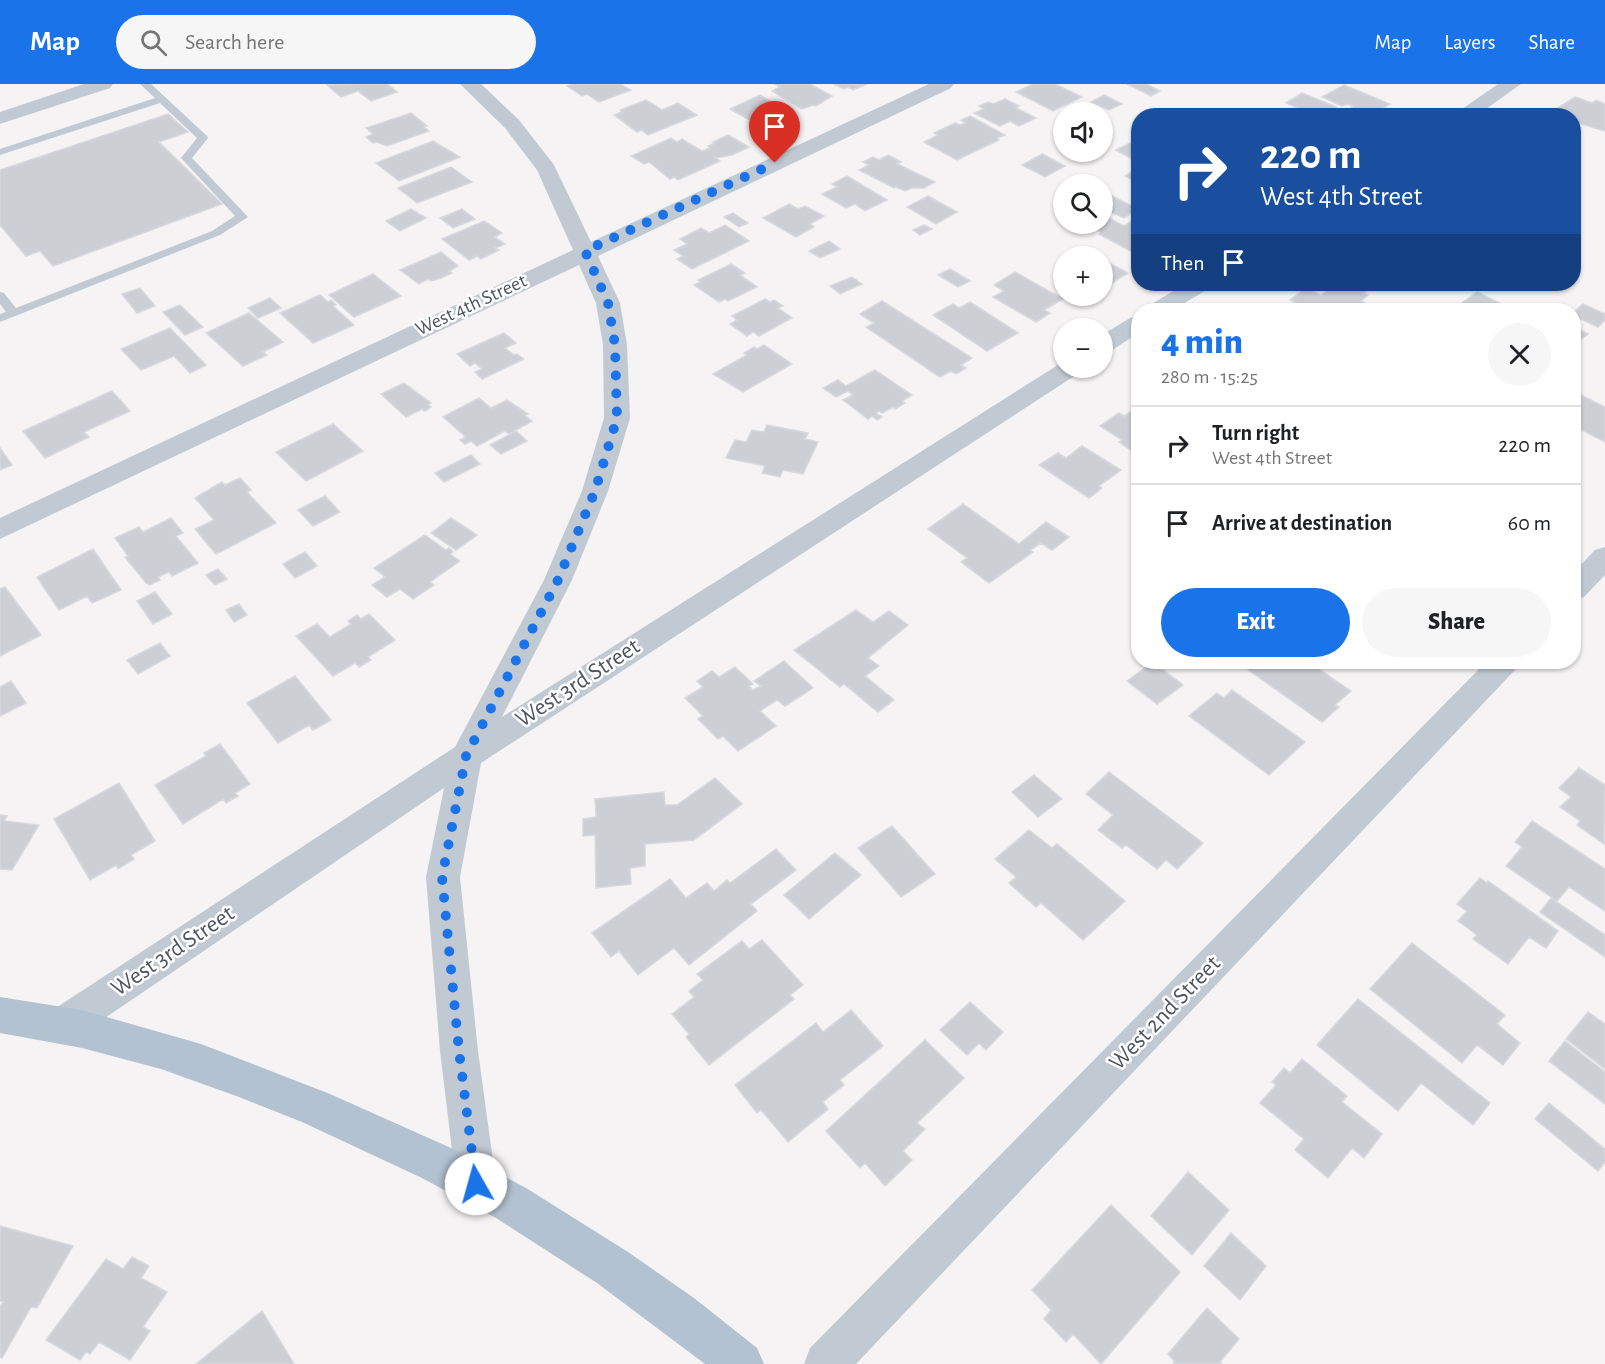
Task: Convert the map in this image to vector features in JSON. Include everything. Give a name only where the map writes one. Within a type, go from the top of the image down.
[{"type":"main road","points":[[0,1015],[62,1026],[175,1053],[246,1078],[356,1126],[476,1184],[591,1253],[693,1324],[741,1364]]},
{"type":"street","points":[[0,118],[104,84]]},
{"type":"street","points":[[470,84],[512,124],[547,169],[608,303],[615,345],[617,418],[595,491],[558,580],[466,756],[442,877],[459,1051],[476,1184]]},
{"type":"street","name":"West 4th Street","points":[[0,529],[585,251],[944,84]]},
{"type":"street","points":[[1474,108],[1510,84]]},
{"type":"street","points":[[1169,303],[1189,291]]},
{"type":"street","points":[[1113,339],[1131,327]]},
{"type":"street","name":"West 3rd Street","points":[[62,1026],[466,756],[1054,378]]},
{"type":"street","points":[[1581,583],[1605,557]]},
{"type":"street","name":"West 2nd Street","points":[[826,1364],[1497,669]]},
{"type":"lane","points":[[0,318],[216,233],[242,217],[186,158],[203,138],[145,84]]},
{"type":"lane","points":[[0,152],[162,99]]},
{"type":"lane","points":[[0,296],[14,313]]},
{"type":"building","points":[[387,84],[397,92],[371,101],[358,91],[341,97],[327,85]]},
{"type":"building","points":[[620,84],[631,90],[599,102],[587,94],[582,96],[567,86]]},
{"type":"building","points":[[775,84],[810,84],[832,96],[816,106],[802,109],[772,91],[780,87]]},
{"type":"building","points":[[834,84],[867,84],[853,90]]},
{"type":"building","points":[[1033,84],[1055,84],[1082,97],[1072,102],[1053,102],[1053,111],[1016,92]]},
{"type":"building","points":[[1127,84],[1146,84],[1160,91],[1151,96]]},
{"type":"building","points":[[1344,85],[1390,104],[1383,108],[1351,108],[1353,106],[1347,104],[1342,106],[1322,97]]},
{"type":"building","points":[[1302,93],[1336,107],[1298,108],[1286,103]]},
{"type":"building","points":[[760,95],[789,113],[776,119],[782,122],[762,127],[730,109]]},
{"type":"building","points":[[1104,95],[1122,104],[1113,108],[1113,102],[1091,102]]},
{"type":"building","points":[[1575,97],[1592,103],[1596,100],[1605,104],[1605,131],[1581,124],[1581,108],[1558,108]]},
{"type":"building","points":[[1005,99],[1019,106],[1016,108],[1036,118],[1019,126],[1010,121],[1000,126],[974,113],[984,109],[979,106]]},
{"type":"building","points":[[646,100],[662,110],[678,103],[697,115],[648,135],[641,130],[637,132],[614,115],[622,112],[620,110]]},
{"type":"building","points":[[411,113],[427,126],[424,127],[429,131],[387,146],[377,142],[373,143],[366,137],[373,134],[366,128]]},
{"type":"building","points":[[168,114],[188,132],[159,142],[222,204],[53,266],[40,251],[26,256],[0,225],[0,170]]},
{"type":"building","points":[[970,116],[1005,135],[957,160],[924,142],[938,135],[934,133],[955,123],[960,125],[966,123],[961,120]]},
{"type":"building","points":[[728,135],[749,147],[732,155],[716,158],[720,161],[678,180],[674,177],[670,179],[649,162],[644,164],[631,156],[671,138],[677,142],[682,139],[702,151],[710,148],[708,146],[715,143],[713,142]]},
{"type":"building","points":[[433,141],[460,157],[399,181],[376,163]]},
{"type":"building","points":[[1131,142],[1131,158],[1116,150]]},
{"type":"building","points":[[1042,154],[1053,160],[1053,162],[1065,166],[1045,177],[1022,165]]},
{"type":"building","points":[[888,155],[901,162],[897,164],[935,182],[924,188],[912,188],[905,191],[894,188],[859,170],[869,165],[863,162],[873,157],[879,160]]},
{"type":"building","points":[[451,167],[472,182],[417,203],[398,188]]},
{"type":"building","points":[[847,176],[887,200],[865,211],[855,204],[846,208],[822,194],[837,187],[832,184]]},
{"type":"building","points":[[928,196],[957,212],[936,224],[907,207]]},
{"type":"building","points":[[1113,196],[1131,206],[1131,214],[1124,218],[1113,213]]},
{"type":"building","points":[[789,204],[798,209],[805,206],[824,216],[810,224],[814,227],[796,237],[763,218]]},
{"type":"building","points":[[411,209],[426,218],[400,231],[386,221]]},
{"type":"building","points":[[462,209],[475,219],[453,228],[440,218]]},
{"type":"building","points":[[733,213],[748,223],[739,227],[724,217]]},
{"type":"building","points":[[1113,220],[1124,226],[1131,222],[1131,251],[1099,234],[1113,234]]},
{"type":"building","points":[[484,221],[502,233],[495,237],[505,244],[495,248],[499,250],[481,259],[477,256],[469,260],[442,239]]},
{"type":"building","points":[[725,225],[749,241],[692,269],[677,259],[683,256],[674,250],[687,244],[680,239],[701,228],[709,233]]},
{"type":"building","points":[[924,225],[932,229],[920,235],[913,230]]},
{"type":"building","points":[[829,241],[840,249],[820,258],[809,251]]},
{"type":"building","points":[[441,252],[458,266],[449,271],[452,273],[441,278],[431,281],[428,279],[419,284],[400,270]]},
{"type":"building","points":[[731,264],[745,273],[740,275],[757,287],[728,301],[725,299],[719,302],[694,285],[701,282],[698,280]]},
{"type":"building","points":[[1113,265],[1128,273],[1113,282]]},
{"type":"building","points":[[950,269],[970,281],[958,287],[938,275]]},
{"type":"building","points":[[1015,272],[1053,293],[1053,305],[1044,310],[1050,313],[1036,322],[993,297],[1004,291],[994,285]]},
{"type":"building","points":[[373,274],[401,296],[354,317],[329,295]]},
{"type":"building","points":[[852,277],[862,284],[840,294],[830,286]]},
{"type":"building","points":[[140,288],[155,306],[137,313],[122,294]]},
{"type":"building","points":[[1302,291],[1312,291],[1321,295],[1327,291],[1367,291],[1363,293],[1368,295],[1361,301],[1365,303],[1296,303],[1290,300]]},
{"type":"building","points":[[1477,292],[1500,303],[1462,303]]},
{"type":"building","points":[[320,295],[328,302],[331,300],[336,305],[333,306],[354,325],[313,343],[280,313]]},
{"type":"building","points":[[270,298],[281,308],[258,318],[248,308]]},
{"type":"building","points":[[765,299],[770,302],[774,300],[783,306],[778,308],[792,318],[759,336],[753,332],[747,336],[730,324],[737,320],[732,316]]},
{"type":"building","points":[[882,301],[972,358],[961,365],[966,368],[956,374],[951,371],[940,377],[866,327],[874,323],[860,314]]},
{"type":"building","points":[[970,302],[1018,333],[987,351],[933,315],[953,304],[959,308]]},
{"type":"building","points":[[1583,304],[1605,314],[1605,320],[1598,327],[1581,319]]},
{"type":"building","points":[[180,305],[203,327],[185,335],[163,312]]},
{"type":"building","points":[[249,313],[283,342],[263,352],[267,355],[243,366],[206,333]]},
{"type":"building","points":[[170,328],[206,365],[190,373],[174,356],[141,370],[121,349]]},
{"type":"building","points":[[1581,330],[1588,334],[1581,340]]},
{"type":"building","points":[[504,333],[516,343],[505,348],[524,359],[482,379],[475,372],[482,369],[475,363],[470,366],[457,354]]},
{"type":"building","points":[[764,345],[792,364],[743,392],[713,374],[747,355],[744,353],[754,347],[757,349]]},
{"type":"building","points":[[875,370],[912,395],[895,409],[893,407],[882,413],[879,411],[876,413],[882,417],[877,420],[872,416],[868,419],[843,400],[853,395],[848,391],[836,397],[823,388],[838,380],[846,386]]},
{"type":"building","points":[[404,383],[431,403],[428,405],[431,407],[406,417],[381,394]]},
{"type":"building","points":[[112,391],[130,411],[84,432],[89,437],[45,458],[23,431]]},
{"type":"building","points":[[1581,395],[1605,407],[1605,442],[1581,430]]},
{"type":"building","points":[[479,398],[491,408],[507,400],[528,414],[525,415],[532,421],[509,434],[505,431],[477,446],[471,441],[465,444],[460,440],[466,437],[443,417]]},
{"type":"building","points":[[1131,411],[1131,450],[1119,442],[1122,440],[1100,426],[1119,413],[1124,416]]},
{"type":"building","points":[[333,424],[363,451],[306,481],[276,452]]},
{"type":"building","points":[[767,425],[808,433],[805,439],[818,442],[803,474],[783,470],[780,477],[762,473],[765,466],[726,458],[735,440],[746,442],[752,430],[764,432]]},
{"type":"building","points":[[516,431],[527,441],[501,454],[490,445]]},
{"type":"building","points":[[1082,446],[1121,470],[1099,486],[1102,488],[1089,498],[1039,465],[1058,453],[1066,458]]},
{"type":"building","points":[[0,448],[12,465],[0,470]]},
{"type":"building","points":[[471,455],[480,464],[444,482],[435,473]]},
{"type":"building","points":[[240,478],[251,490],[247,492],[276,523],[216,554],[195,529],[214,520],[195,498],[222,482],[225,485]]},
{"type":"building","points":[[325,496],[340,512],[313,526],[298,510]]},
{"type":"building","points":[[963,504],[1019,544],[1046,522],[1069,537],[1052,550],[1041,543],[1030,550],[1033,552],[989,583],[961,562],[967,558],[928,529]]},
{"type":"building","points":[[171,518],[183,533],[176,536],[198,563],[172,576],[169,572],[158,577],[160,580],[150,585],[125,557],[128,556],[115,538],[139,527],[143,532]]},
{"type":"building","points":[[451,518],[477,535],[456,550],[431,533]]},
{"type":"building","points":[[425,535],[446,550],[449,548],[453,552],[450,554],[460,561],[430,582],[434,585],[413,599],[400,589],[387,597],[372,585],[385,577],[374,568]]},
{"type":"building","points":[[93,549],[121,590],[92,603],[87,596],[59,610],[37,577]]},
{"type":"building","points":[[305,552],[317,566],[295,578],[283,564]]},
{"type":"building","points":[[218,569],[227,579],[215,585],[206,575]]},
{"type":"building","points":[[5,587],[41,635],[0,656],[0,589]]},
{"type":"building","points":[[155,592],[172,614],[153,624],[137,601]]},
{"type":"building","points":[[239,604],[247,615],[234,622],[226,610]]},
{"type":"building","points":[[856,610],[873,622],[889,611],[908,625],[868,658],[879,666],[865,676],[894,700],[878,712],[844,684],[840,687],[794,650]]},
{"type":"building","points":[[369,614],[395,640],[368,657],[371,660],[359,667],[355,663],[333,676],[296,636],[317,624],[330,637],[351,624],[348,621],[357,615],[361,619]]},
{"type":"building","points":[[160,643],[170,656],[138,674],[127,660]]},
{"type":"building","points":[[784,661],[813,688],[785,706],[777,700],[760,711],[776,726],[738,751],[723,736],[718,739],[698,719],[703,716],[685,698],[703,687],[697,681],[712,671],[719,677],[735,667],[753,684],[749,686],[753,690],[761,686],[754,681]]},
{"type":"building","points":[[1143,669],[1162,669],[1183,685],[1157,704],[1127,681]]},
{"type":"building","points":[[1247,669],[1319,669],[1351,691],[1335,705],[1339,707],[1322,722]]},
{"type":"building","points":[[295,676],[331,720],[313,730],[309,725],[278,743],[247,703]]},
{"type":"building","points":[[11,681],[26,703],[0,716],[0,687]]},
{"type":"building","points":[[1232,690],[1305,742],[1269,775],[1189,716],[1217,693],[1224,698]]},
{"type":"building","points":[[220,744],[250,784],[235,793],[238,796],[226,803],[223,799],[183,824],[155,785],[206,756],[204,753]]},
{"type":"building","points":[[1579,768],[1605,785],[1604,844],[1577,825],[1580,821],[1560,807],[1571,797],[1559,788]]},
{"type":"building","points":[[1109,772],[1203,843],[1177,869],[1166,860],[1157,869],[1126,845],[1122,848],[1098,830],[1113,815],[1086,794]]},
{"type":"building","points":[[1034,775],[1062,799],[1038,817],[1012,792]]},
{"type":"building","points":[[715,778],[742,804],[694,840],[645,844],[645,866],[630,868],[631,884],[596,888],[595,835],[583,836],[583,819],[596,817],[595,799],[664,792],[665,805],[677,805]]},
{"type":"building","points":[[119,783],[155,841],[131,855],[134,859],[118,869],[116,865],[90,880],[54,819]]},
{"type":"building","points":[[0,815],[7,816],[4,821],[39,825],[12,870],[0,869]]},
{"type":"building","points":[[1532,821],[1605,869],[1605,911],[1569,887],[1557,901],[1506,866],[1522,847],[1515,842]]},
{"type":"building","points":[[892,826],[935,874],[901,897],[858,848]]},
{"type":"building","points":[[1029,830],[1052,848],[1057,844],[1125,901],[1083,940],[1041,903],[1036,907],[1009,883],[1016,877],[995,859]]},
{"type":"building","points":[[776,849],[796,870],[751,904],[757,911],[689,965],[674,948],[638,975],[619,951],[611,957],[592,933],[670,879],[686,898],[707,883],[714,891],[727,880],[730,883]]},
{"type":"building","points":[[835,853],[861,875],[809,919],[784,895]]},
{"type":"building","points":[[1480,878],[1487,883],[1488,881],[1558,931],[1546,948],[1529,937],[1508,964],[1473,939],[1477,935],[1458,921],[1467,911],[1457,904]]},
{"type":"building","points":[[1551,898],[1605,935],[1605,957],[1540,912]]},
{"type":"building","points":[[762,940],[803,985],[790,995],[794,999],[709,1065],[686,1037],[689,1034],[672,1014],[694,997],[689,991],[703,980],[697,974],[742,941],[749,949]]},
{"type":"building","points":[[1412,943],[1505,1015],[1497,1024],[1520,1043],[1503,1065],[1477,1045],[1462,1063],[1370,989]]},
{"type":"building","points":[[1358,999],[1490,1103],[1473,1125],[1421,1083],[1398,1111],[1317,1045]]},
{"type":"building","points":[[970,1002],[1003,1032],[986,1050],[979,1043],[967,1055],[940,1030]]},
{"type":"building","points":[[851,1010],[883,1046],[840,1080],[844,1085],[823,1102],[828,1109],[788,1142],[761,1110],[757,1113],[735,1085],[816,1023],[823,1032]]},
{"type":"building","points":[[1588,1012],[1605,1024],[1605,1069],[1566,1039]]},
{"type":"building","points":[[925,1040],[964,1078],[917,1123],[925,1129],[903,1151],[912,1160],[885,1186],[865,1163],[860,1168],[826,1131]]},
{"type":"building","points":[[1565,1041],[1605,1072],[1605,1104],[1549,1061]]},
{"type":"building","points":[[1302,1059],[1347,1096],[1342,1102],[1382,1134],[1364,1158],[1352,1148],[1328,1178],[1295,1150],[1304,1139],[1260,1103],[1276,1085],[1272,1082],[1284,1068],[1290,1073]]},
{"type":"building","points":[[1549,1103],[1605,1149],[1605,1162],[1598,1171],[1535,1119]]},
{"type":"building","points":[[1188,1172],[1229,1210],[1192,1255],[1151,1216]]},
{"type":"building","points":[[1111,1205],[1180,1272],[1101,1364],[1073,1334],[1066,1342],[1044,1319],[1051,1310],[1032,1290]]},
{"type":"building","points":[[0,1226],[73,1246],[37,1308],[31,1307],[2,1358],[0,1357],[0,1307],[3,1302],[0,1301]]},
{"type":"building","points":[[1231,1233],[1266,1266],[1240,1300],[1204,1266]]},
{"type":"building","points":[[132,1257],[149,1266],[141,1278],[167,1292],[143,1327],[150,1331],[130,1360],[99,1342],[90,1354],[86,1352],[80,1360],[46,1340],[106,1259],[123,1269]]},
{"type":"building","points":[[1207,1308],[1239,1339],[1220,1362],[1222,1364],[1173,1364],[1175,1362],[1168,1354]]},
{"type":"building","points":[[262,1311],[294,1364],[196,1364]]},
{"type":"route","points":[[476,1184],[459,1051],[442,877],[466,756],[558,580],[595,491],[617,418],[615,345],[608,303],[585,251],[775,163]]}]
